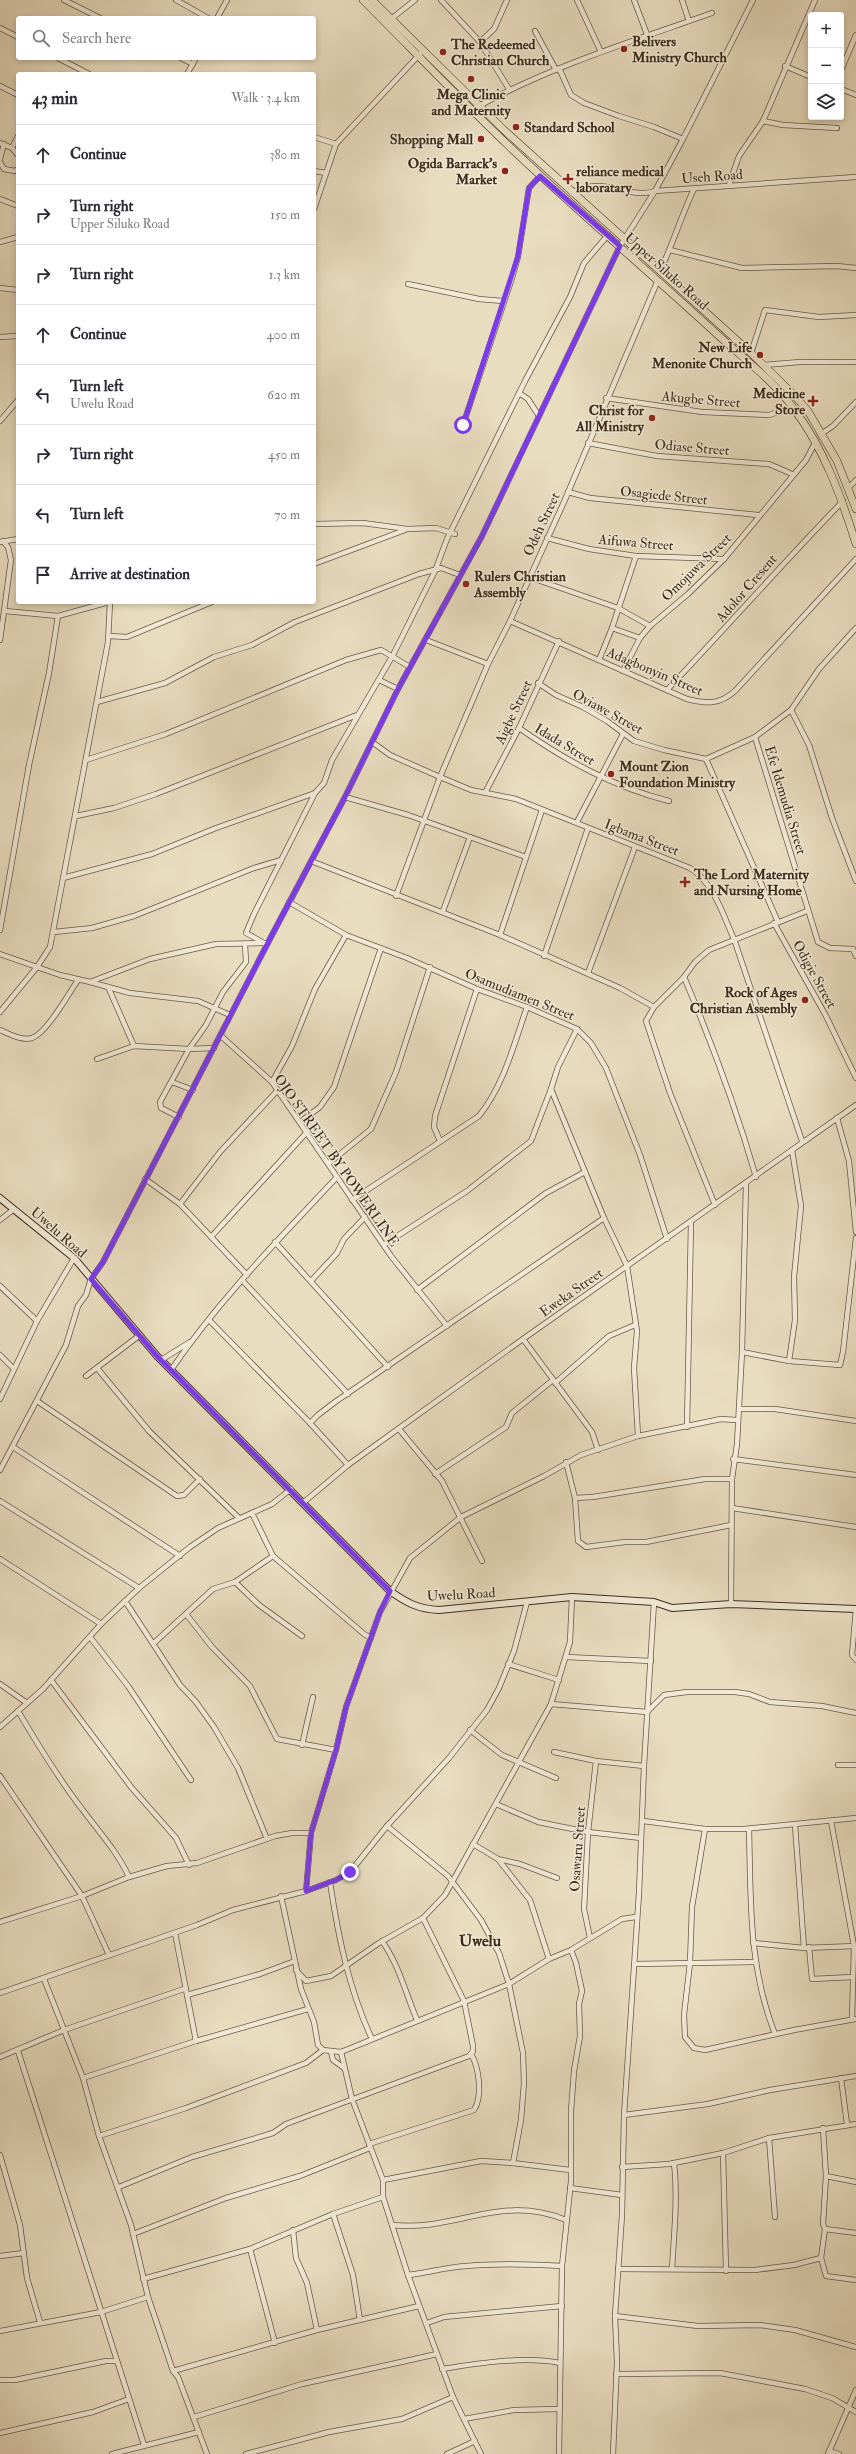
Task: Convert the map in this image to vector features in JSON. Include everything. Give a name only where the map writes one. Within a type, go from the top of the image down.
[{"type":"main road","name":"Upper Siluko Road","points":[[363,0],[417,57],[540,176],[658,280],[773,386],[793,407],[816,441],[843,501],[856,544]]},
{"type":"main road","name":"Upper Siluko Road","points":[[372,0],[479,106],[751,353],[796,397],[838,461],[856,509]]},
{"type":"street","points":[[64,0],[96,16]]},
{"type":"street","points":[[176,0],[204,16]]},
{"type":"street","points":[[218,16],[227,0]]},
{"type":"street","points":[[391,19],[415,0]]},
{"type":"street","points":[[441,0],[480,42],[509,89]]},
{"type":"street","points":[[480,42],[494,29],[507,0]]},
{"type":"street","points":[[577,0],[601,52]]},
{"type":"street","points":[[634,0],[648,37]]},
{"type":"street","points":[[682,0],[689,21]]},
{"type":"street","points":[[0,1470],[66,1345],[78,1306],[86,1295],[91,1279],[103,1262],[145,1179],[179,1117],[256,966],[266,943],[312,861],[345,797],[398,689],[482,536],[620,246],[655,191],[753,0]]},
{"type":"street","points":[[729,185],[739,156],[763,121],[785,66],[815,0]]},
{"type":"street","points":[[479,106],[509,89],[558,69],[601,52],[648,37],[712,13]]},
{"type":"street","points":[[0,28],[16,36]]},
{"type":"street","points":[[535,31],[558,69],[571,95],[584,103],[654,127],[683,139]]},
{"type":"street","points":[[844,63],[855,38]]},
{"type":"street","points":[[316,203],[336,144],[423,52]]},
{"type":"street","points":[[62,60],[86,72]]},
{"type":"street","points":[[185,60],[193,64]]},
{"type":"street","points":[[188,72],[195,60]]},
{"type":"street","points":[[785,66],[808,76]]},
{"type":"street","points":[[0,86],[16,94]]},
{"type":"street","points":[[844,90],[856,95]]},
{"type":"street","points":[[763,121],[783,125],[837,128]]},
{"type":"street","points":[[316,137],[336,144]]},
{"type":"street","points":[[12,148],[16,140]]},
{"type":"street","points":[[16,153],[12,148],[2,143],[0,160],[4,170],[16,170]]},
{"type":"street","points":[[316,171],[326,173]]},
{"type":"street","points":[[463,425],[518,256],[529,188],[540,176]]},
{"type":"street","name":"Useh Road","points":[[573,192],[584,186],[598,186],[644,195],[655,191],[856,177]]},
{"type":"street","points":[[660,271],[670,250],[678,222],[694,189]]},
{"type":"street","points":[[0,199],[16,205]]},
{"type":"street","points":[[266,943],[261,939],[249,937],[246,930],[315,794],[324,783],[332,760],[393,655],[435,571],[519,393],[570,297],[584,263],[608,235]]},
{"type":"street","points":[[0,242],[16,238]]},
{"type":"street","points":[[670,250],[742,268],[837,266],[856,268]]},
{"type":"street","name":"Odeh Street","points":[[396,896],[440,777],[488,664],[510,621],[568,492],[606,398],[658,280]]},
{"type":"street","points":[[408,284],[479,299],[503,301]]},
{"type":"street","points":[[0,288],[16,290]]},
{"type":"street","points":[[751,353],[765,310],[819,317],[856,315]]},
{"type":"street","points":[[0,338],[16,336]]},
{"type":"street","points":[[764,365],[800,362],[856,362]]},
{"type":"street","points":[[519,393],[528,399],[539,416]]},
{"type":"street","name":"Akugbe Street","points":[[606,398],[702,412],[770,415],[793,407]]},
{"type":"street","points":[[0,421],[16,402]]},
{"type":"street","points":[[821,434],[833,426],[856,402]]},
{"type":"street","name":"Omojuwa Street","points":[[623,671],[640,638],[650,626],[688,594],[724,559],[758,515],[792,474],[806,460],[816,441]]},
{"type":"street","name":"Odiase Street","points":[[588,443],[657,456],[769,464],[792,474]]},
{"type":"street","points":[[849,487],[856,480]]},
{"type":"street","name":"Osagiede Street","points":[[568,492],[590,498],[758,515]]},
{"type":"street","name":"Adolor Cresent","points":[[667,690],[756,595],[782,563],[843,501]]},
{"type":"street","points":[[316,524],[363,523],[407,529],[436,528],[453,533]]},
{"type":"street","points":[[316,563],[407,529]]},
{"type":"street","name":"Aifuwa Street","points":[[547,538],[589,549],[636,556],[724,559]]},
{"type":"street","points":[[2,542],[16,539]]},
{"type":"street","points":[[0,640],[5,611],[4,602],[11,560],[8,547],[2,542]]},
{"type":"street","points":[[599,660],[612,628],[636,556]]},
{"type":"street","name":"Adagbonyin Street","points":[[510,621],[667,690],[703,703],[719,703],[726,700],[856,559]]},
{"type":"street","points":[[97,702],[165,683],[214,657],[252,645],[295,622],[419,574],[435,571],[441,568],[460,575]]},
{"type":"street","points":[[529,577],[618,608],[650,626]]},
{"type":"street","points":[[5,611],[58,616],[104,604]]},
{"type":"street","points":[[0,1012],[37,967],[50,947],[109,636],[110,604]]},
{"type":"street","points":[[109,636],[126,637],[207,604]]},
{"type":"street","points":[[0,930],[29,765],[49,673],[58,616]]},
{"type":"street","points":[[612,628],[640,638]]},
{"type":"street","points":[[706,759],[755,737],[791,710],[819,669],[856,628]]},
{"type":"street","points":[[426,640],[488,664]]},
{"type":"street","name":"Aigbe Street","points":[[486,791],[519,728],[558,641]]},
{"type":"street","points":[[86,760],[166,734],[346,660],[381,650],[393,655],[410,667]]},
{"type":"street","points":[[379,680],[398,689]]},
{"type":"street","name":"Oviawe Street","points":[[538,683],[556,695],[583,707],[607,721],[634,741],[664,750],[706,759]]},
{"type":"street","points":[[791,710],[809,745],[832,818],[856,881]]},
{"type":"street","points":[[76,816],[114,808],[156,794],[357,715]]},
{"type":"street","name":"Idada Street","points":[[519,728],[552,751],[599,777],[669,801]]},
{"type":"street","points":[[577,822],[599,777],[623,734]]},
{"type":"street","name":"Efe Idemudia Street","points":[[755,737],[807,911],[818,942],[822,946],[830,948],[854,948],[856,956]]},
{"type":"street","name":"Igbama Street","points":[[372,742],[390,755],[471,790],[486,791],[516,799],[690,868],[700,874],[721,910],[734,939],[802,1141]]},
{"type":"street","name":"Odigie Street","points":[[706,759],[776,922],[826,1016],[856,1078]]},
{"type":"street","points":[[63,878],[152,854],[216,828],[315,794]]},
{"type":"street","points":[[345,797],[423,821],[526,857]]},
{"type":"street","points":[[500,935],[542,810]]},
{"type":"street","points":[[544,956],[588,828]]},
{"type":"street","points":[[443,911],[470,837]]},
{"type":"street","points":[[588,973],[635,847]]},
{"type":"street","points":[[54,932],[92,928],[134,916],[254,868],[281,860]]},
{"type":"street","points":[[312,861],[396,896],[443,911],[500,935],[544,956],[588,973],[620,988],[654,1007]]},
{"type":"street","name":"Osamudiamen Street","points":[[289,902],[346,935],[430,967],[477,989],[527,1007],[577,1029],[591,1043],[606,1068],[640,1155],[667,1238]]},
{"type":"street","points":[[715,1205],[670,1093],[646,1027],[646,1021],[654,1007],[684,977],[695,962],[709,950],[776,922],[807,911]]},
{"type":"street","points":[[272,1082],[292,1046],[315,989],[346,935]]},
{"type":"street","points":[[90,982],[150,958],[216,944],[245,945],[266,943]]},
{"type":"street","points":[[179,1117],[159,1106],[189,1049],[206,1026],[213,1008],[234,975],[246,962],[245,945]]},
{"type":"street","points":[[300,1122],[320,1107],[334,1087],[381,948]]},
{"type":"street","points":[[0,954],[109,989],[198,1001],[230,1015]]},
{"type":"street","points":[[246,962],[256,966]]},
{"type":"street","points":[[329,1163],[371,1129],[396,1072],[430,967]]},
{"type":"street","points":[[684,977],[728,1084],[756,1177]]},
{"type":"street","points":[[0,1030],[19,1038],[33,1038],[45,1028],[78,980]]},
{"type":"street","points":[[109,989],[134,1046]]},
{"type":"street","points":[[440,1142],[434,1127],[435,1116],[477,989]]},
{"type":"street","points":[[352,1200],[479,1116],[491,1101],[527,1007]]},
{"type":"street","points":[[385,1244],[467,1191],[526,1146],[539,1126],[558,1067],[577,1029]]},
{"type":"street","name":"OJO STREET BY POWERLINE","points":[[221,1036],[272,1082],[277,1092],[329,1163],[352,1200],[385,1244],[391,1256],[447,1326]]},
{"type":"street","points":[[97,1059],[134,1046],[189,1049],[214,1048]]},
{"type":"street","points":[[172,1082],[193,1090]]},
{"type":"street","points":[[551,1090],[604,1218],[627,1266],[636,1325],[634,1368],[638,1436]]},
{"type":"street","points":[[180,1204],[220,1152],[277,1092]]},
{"type":"street","name":"Eweka Street","points":[[304,1502],[348,1465],[523,1339],[667,1238],[691,1223],[756,1177],[802,1141],[856,1105]]},
{"type":"street","points":[[837,1118],[849,1161],[856,1232]]},
{"type":"street","points":[[211,1237],[307,1132]]},
{"type":"street","points":[[789,1361],[795,1320],[794,1277],[801,1206],[792,1150]]},
{"type":"street","points":[[418,1290],[546,1193],[585,1172]]},
{"type":"street","points":[[171,1370],[191,1341],[242,1280],[275,1242],[338,1177]]},
{"type":"street","points":[[145,1179],[180,1204],[247,1275]]},
{"type":"street","points":[[731,1604],[732,1479],[739,1410],[742,1352],[746,1183]]},
{"type":"street","name":"Uwelu Road","points":[[0,1198],[74,1258],[161,1360],[304,1502],[390,1591],[406,1603],[421,1609],[527,1602],[572,1597],[654,1602],[672,1608],[731,1604],[856,1609]]},
{"type":"street","points":[[0,1220],[14,1209]]},
{"type":"street","points":[[311,1281],[337,1253],[344,1239],[364,1217]]},
{"type":"street","points":[[310,1424],[318,1415],[604,1218]]},
{"type":"street","points":[[687,1427],[686,1372],[691,1223]]},
{"type":"street","points":[[742,1352],[789,1361],[840,1365],[844,1352],[856,1238]]},
{"type":"street","points":[[275,1242],[388,1367]]},
{"type":"street","points":[[0,1399],[37,1321],[74,1258]]},
{"type":"street","points":[[242,1280],[348,1394]]},
{"type":"street","points":[[0,1286],[37,1321]]},
{"type":"street","points":[[209,1320],[348,1465]]},
{"type":"street","points":[[435,1474],[506,1427],[512,1413],[609,1336],[636,1325]]},
{"type":"street","points":[[86,1376],[140,1335]]},
{"type":"street","points":[[523,1339],[592,1432],[598,1450]]},
{"type":"street","points":[[161,1360],[191,1341]]},
{"type":"street","points":[[0,1355],[14,1369]]},
{"type":"street","points":[[98,1368],[149,1431],[239,1518]]},
{"type":"street","points":[[37,1401],[178,1496],[184,1495],[200,1479]]},
{"type":"street","points":[[739,1410],[775,1409],[856,1421]]},
{"type":"street","points":[[306,1891],[311,1833],[336,1750],[346,1707],[380,1612],[390,1591],[410,1558],[461,1517],[544,1476],[566,1462],[581,1455],[638,1436],[721,1419],[737,1420]]},
{"type":"street","points":[[399,1429],[442,1482],[482,1561]]},
{"type":"street","points":[[13,1447],[180,1556]]},
{"type":"street","points":[[733,1459],[856,1475]]},
{"type":"street","points":[[566,1462],[575,1498],[578,1541],[586,1547],[625,1542],[646,1542],[731,1525]]},
{"type":"street","points":[[575,1498],[593,1497],[705,1479],[732,1479]]},
{"type":"street","points":[[0,1727],[28,1703],[51,1680],[101,1624],[139,1588],[218,1528],[272,1504],[291,1489]]},
{"type":"street","points":[[0,1501],[139,1588]]},
{"type":"street","points":[[732,1508],[856,1527]]},
{"type":"street","points":[[252,1513],[273,1556],[364,1634],[371,1638]]},
{"type":"street","points":[[154,1643],[213,1589],[235,1582],[273,1556]]},
{"type":"street","points":[[0,1559],[101,1624]]},
{"type":"street","points":[[235,1582],[259,1604],[302,1636]]},
{"type":"street","points":[[306,1981],[324,1979],[382,1941],[423,1918],[445,1895],[551,1704],[566,1657],[572,1628],[572,1597]]},
{"type":"street","points":[[125,1601],[154,1643],[180,1685],[196,1702],[214,1726],[238,1768],[267,1839]]},
{"type":"street","points":[[0,1993],[175,1933],[233,1910],[281,1896],[306,1891],[330,1882],[350,1872],[388,1826],[449,1758],[487,1710],[508,1664],[527,1602]]},
{"type":"street","points":[[614,2454],[616,2316],[624,2115],[635,1964],[636,1916],[654,1602]]},
{"type":"street","points":[[856,1609],[852,1655],[856,1660]]},
{"type":"street","points":[[186,1614],[212,1647],[250,1686],[277,1739],[302,1745],[336,1750]]},
{"type":"street","points":[[90,1636],[128,1686],[191,1780]]},
{"type":"street","points":[[566,1657],[651,1661]]},
{"type":"street","points":[[508,1664],[559,1680]]},
{"type":"street","points":[[51,1680],[130,1787],[176,1838],[189,1865]]},
{"type":"street","points":[[0,1684],[28,1703]]},
{"type":"street","points":[[551,1704],[647,1712],[664,1695],[687,1692],[735,1692],[749,1694],[770,1702],[822,1706],[856,1713]]},
{"type":"street","points":[[302,1745],[313,1697]]},
{"type":"street","points":[[18,1711],[45,1758],[82,1809],[108,1841],[129,1877]]},
{"type":"street","points":[[470,1730],[502,1755],[519,1764],[556,1778]]},
{"type":"street","points":[[554,1752],[596,1761],[644,1766]]},
{"type":"street","name":"Osawaru Street","points":[[590,1938],[584,1909],[588,1832],[596,1761]]},
{"type":"street","points":[[838,1765],[856,1765]]},
{"type":"street","points":[[0,1776],[82,1896],[109,1955]]},
{"type":"street","points":[[496,1804],[538,1822],[588,1832],[641,1838]]},
{"type":"street","points":[[642,1821],[705,1829],[749,1829],[856,1818]]},
{"type":"street","points":[[705,1829],[692,1908],[690,1963],[684,2014],[685,2037],[694,2048],[705,2050],[775,2034],[854,2019],[853,1977],[855,1946],[832,1821]]},
{"type":"street","points":[[795,1825],[807,1947],[812,1979],[853,1977]]},
{"type":"street","points":[[388,1826],[442,1870],[453,1882],[481,1920],[499,1953],[509,1984],[523,2053],[524,2083],[521,2120],[514,2163]]},
{"type":"street","points":[[749,1829],[755,1962],[766,2012],[775,2034]]},
{"type":"street","points":[[0,1922],[82,1896],[129,1877],[167,1866],[189,1865],[267,1839],[292,1833],[311,1833]]},
{"type":"street","points":[[473,1844],[498,1859],[520,1864],[557,1878]]},
{"type":"street","points":[[498,1859],[530,1900],[548,1960]]},
{"type":"street","points":[[330,1882],[336,1923],[348,1964],[355,1999],[372,2039]]},
{"type":"street","points":[[281,1896],[296,1970],[301,1989],[314,2022],[318,2045],[323,2050],[331,2052],[340,2052],[509,1984],[548,1960],[571,1950],[622,1919],[636,1916]]},
{"type":"street","points":[[133,2234],[226,2198],[300,2176],[370,2146],[474,2110],[479,2079],[476,2063],[471,2054],[473,2046],[464,2001],[423,1918]]},
{"type":"street","points":[[175,1933],[184,1989],[187,1995],[196,2041]]},
{"type":"street","points":[[382,1941],[398,1969],[406,1994],[417,2020]]},
{"type":"street","points":[[753,1943],[807,1947],[855,1946]]},
{"type":"street","points":[[559,2454],[562,2266],[570,2188],[572,2091],[580,2036],[579,2004],[582,1991],[576,1963],[571,1950]]},
{"type":"street","points":[[187,1995],[260,1974],[295,1961]]},
{"type":"street","points":[[635,1964],[755,1962]]},
{"type":"street","points":[[296,1970],[306,1981]]},
{"type":"street","points":[[44,1979],[83,2078],[99,2136],[119,2187],[133,2234],[148,2297],[173,2371],[194,2417],[208,2454]]},
{"type":"street","points":[[301,1989],[306,1981]]},
{"type":"street","points":[[0,2057],[18,2051],[64,2030],[184,1989]]},
{"type":"street","points":[[83,2078],[196,2041],[308,2009]]},
{"type":"street","points":[[99,2136],[186,2108],[299,2066],[323,2050]]},
{"type":"street","points":[[18,2051],[128,2399],[144,2445]]},
{"type":"street","points":[[331,2052],[333,2060],[344,2068]]},
{"type":"street","points":[[340,2052],[352,2099],[383,2180],[383,2197],[408,2275],[427,2323],[453,2397],[481,2454]]},
{"type":"street","points":[[119,2187],[192,2158],[273,2133],[286,2124],[461,2060],[471,2054]]},
{"type":"street","points":[[624,2115],[708,2104],[856,2076]]},
{"type":"street","points":[[841,2078],[847,2124]]},
{"type":"street","points":[[622,2168],[674,2163],[723,2153],[769,2138],[847,2124],[856,2124]]},
{"type":"street","points":[[823,2128],[826,2176],[823,2224],[825,2229],[821,2258],[826,2276],[856,2280]]},
{"type":"street","points":[[769,2138],[775,2217]]},
{"type":"street","points":[[723,2153],[726,2271]]},
{"type":"street","points":[[0,2155],[20,2225],[27,2278],[40,2322]]},
{"type":"street","points":[[383,2180],[481,2161],[514,2163],[570,2170]]},
{"type":"street","points":[[672,2269],[674,2214],[678,2193],[674,2163]]},
{"type":"street","points":[[826,2176],[856,2182]]},
{"type":"street","points":[[0,2180],[6,2179]]},
{"type":"street","points":[[570,2188],[622,2195]]},
{"type":"street","points":[[143,2279],[250,2249],[333,2214],[383,2197]]},
{"type":"street","points":[[392,2225],[444,2222],[510,2209],[548,2213],[566,2220]]},
{"type":"street","points":[[333,2214],[353,2274],[360,2320]]},
{"type":"street","points":[[825,2229],[856,2233]]},
{"type":"street","points":[[293,2230],[296,2258],[307,2283],[317,2330]]},
{"type":"street","points":[[250,2249],[275,2343]]},
{"type":"street","points":[[0,2256],[24,2253]]},
{"type":"street","points":[[618,2269],[726,2271],[794,2265],[821,2258]]},
{"type":"street","points":[[408,2275],[436,2272],[464,2266],[514,2263],[562,2266]]},
{"type":"street","points":[[0,2331],[40,2322],[101,2312],[148,2297]]},
{"type":"street","points":[[173,2371],[317,2330],[419,2306]]},
{"type":"street","points":[[427,2323],[444,2317],[562,2306]]},
{"type":"street","points":[[616,2316],[698,2326],[760,2326],[795,2330],[856,2347]]},
{"type":"street","points":[[194,2417],[302,2384],[437,2354]]},
{"type":"street","points":[[0,2380],[14,2380],[106,2361],[116,2361]]},
{"type":"street","points":[[442,2369],[513,2362],[560,2363]]},
{"type":"street","points":[[616,2374],[720,2373],[805,2389],[832,2398],[856,2412]]},
{"type":"street","points":[[839,2454],[828,2452],[856,2390]]},
{"type":"street","points":[[246,2454],[329,2432],[402,2419],[453,2397]]},
{"type":"street","points":[[0,2433],[93,2412],[128,2399]]},
{"type":"street","points":[[464,2420],[514,2410],[559,2409]]},
{"type":"street","points":[[112,2454],[199,2432]]},
{"type":"street","points":[[447,2454],[475,2441]]},
{"type":"place","name":"Belivers Ministry Church","points":[[624,49]]},
{"type":"place","name":"The Redeemed Christian Church","points":[[443,52]]},
{"type":"place","name":"Mega Clinic and Maternity","points":[[471,79]]},
{"type":"place","name":"Standard School","points":[[516,127]]},
{"type":"place","name":"Shopping Mall","points":[[481,139]]},
{"type":"place","name":"Ogida Barrack's Market","points":[[505,171]]},
{"type":"place","name":"reliance medical laboratary","points":[[568,179]]},
{"type":"place","name":"New Life Menonite Church","points":[[760,355]]},
{"type":"place","name":"Medicine Store","points":[[813,401]]},
{"type":"place","name":"Christ for All Ministry","points":[[652,418]]},
{"type":"place","name":"Rulers Christian Assembly","points":[[466,584]]},
{"type":"place","name":"Mount Zion Foundation Ministry","points":[[611,774]]},
{"type":"place","name":"The Lord Maternity and Nursing Home","points":[[685,882]]},
{"type":"place","name":"Rock of Ages Christian Assembly","points":[[805,1000]]},
{"type":"district","name":"Uwelu","points":[[480,1940]]},
{"type":"route","points":[[350,1872],[336,1880],[306,1891],[311,1833],[336,1750],[346,1707],[380,1612],[390,1591],[304,1502],[157,1356],[109,1298],[91,1279],[103,1262],[145,1179],[193,1090],[221,1036],[230,1015],[345,797],[398,689],[482,536],[620,246],[540,176],[530,185],[529,188],[518,256],[512,278],[503,301],[463,425]]}]
